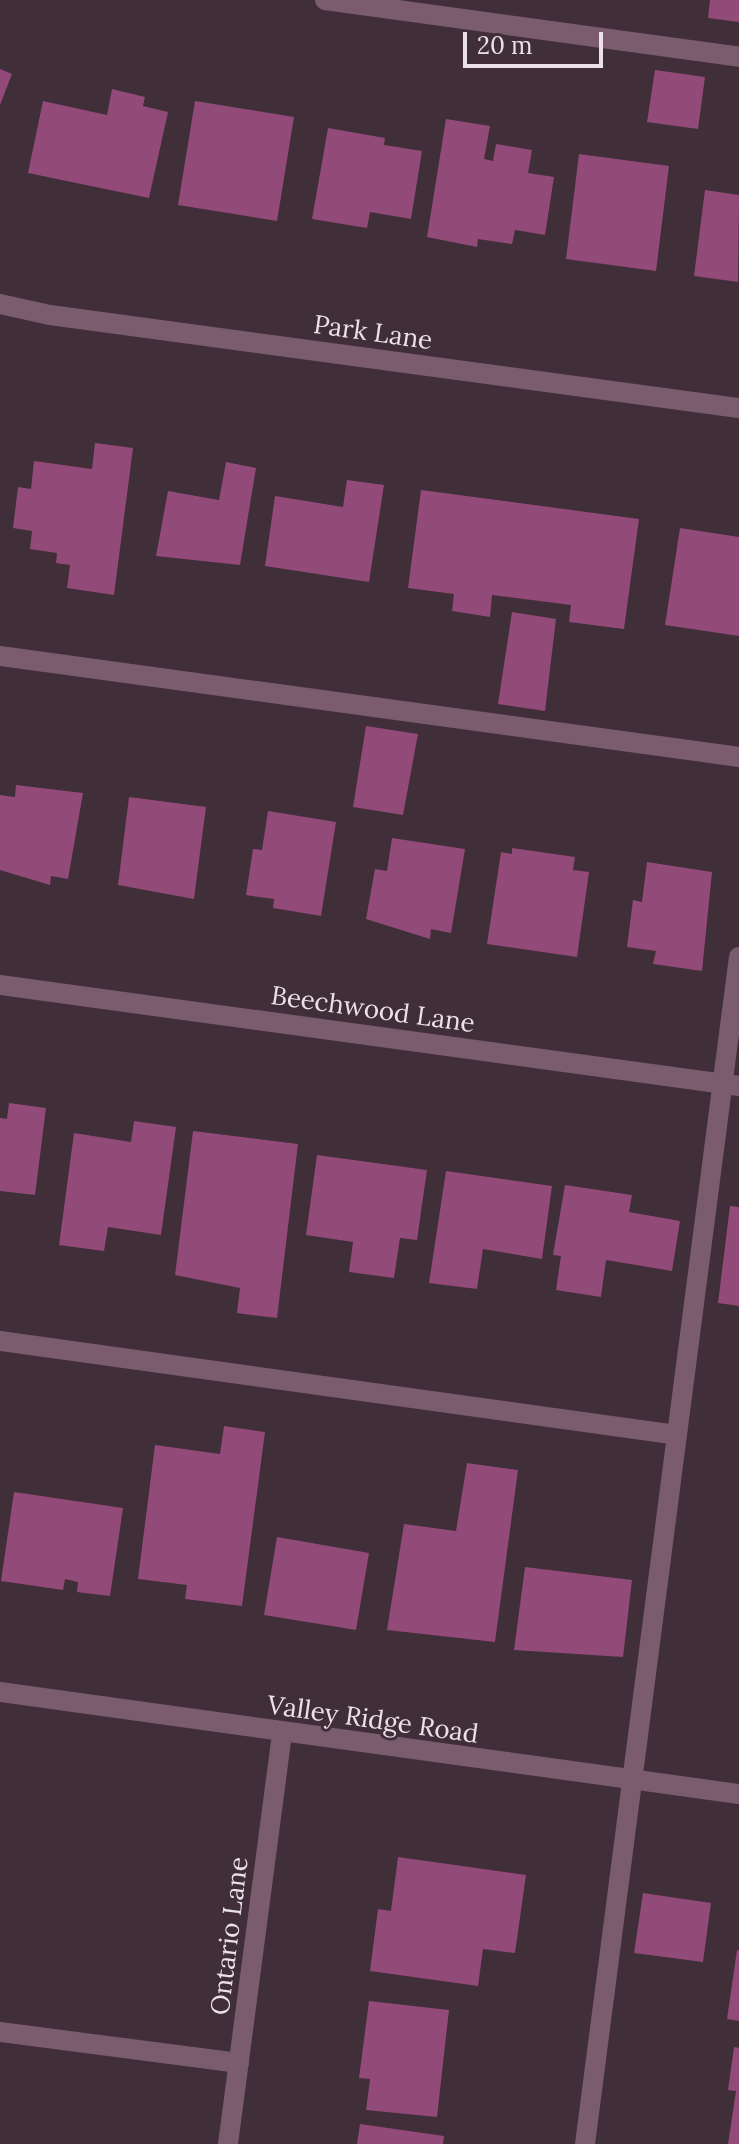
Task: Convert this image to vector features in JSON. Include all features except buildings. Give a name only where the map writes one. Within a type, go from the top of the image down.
[{"type":"street","points":[[325,0],[739,57]]},
{"type":"street","name":"Park Lane","points":[[0,304],[50,315],[739,408]]},
{"type":"street","points":[[0,656],[739,757]]},
{"type":"street","points":[[585,2144],[677,1435],[730,1084],[739,957]]},
{"type":"street","name":"Beechwood Lane","points":[[0,985],[730,1084]]},
{"type":"street","points":[[0,1341],[677,1435]]},
{"type":"street","name":"Valley Ridge Road","points":[[0,1692],[282,1734],[739,1794]]},
{"type":"street","name":"Ontario Lane","points":[[228,2144],[282,1734]]},
{"type":"street","points":[[0,2032],[239,2063]]}]
